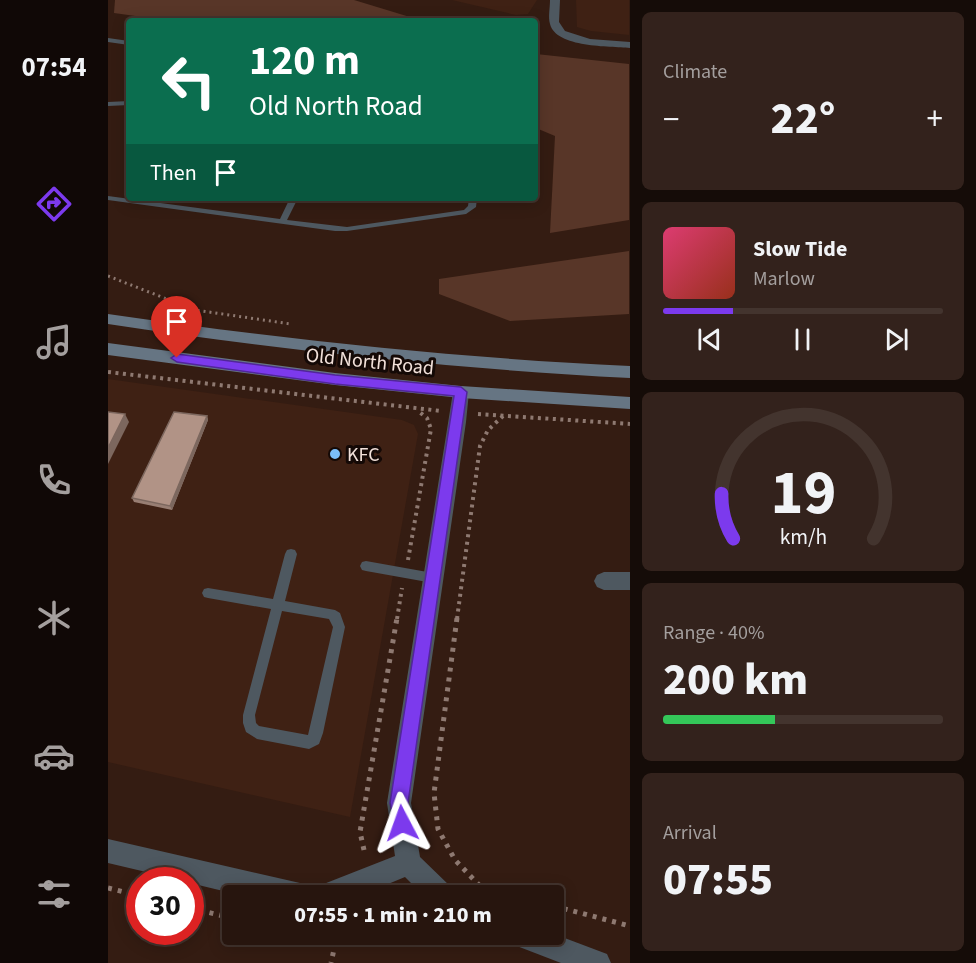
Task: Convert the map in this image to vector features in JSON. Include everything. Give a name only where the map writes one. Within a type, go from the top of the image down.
[{"type":"main road","name":"Old North Road","points":[[108,320],[311,347],[630,372]]},
{"type":"main road","name":"Old North Road","points":[[108,349],[335,379],[461,392],[630,403]]},
{"type":"street","points":[[555,0],[554,22],[557,31],[563,35],[578,40],[630,45]]},
{"type":"street","points":[[431,885],[409,863],[399,803],[461,392]]},
{"type":"street","points":[[604,580],[630,581]]},
{"type":"street","points":[[108,851],[253,885]]},
{"type":"street","points":[[353,885],[409,863]]},
{"type":"street","points":[[548,945],[598,963]]},
{"type":"lane","points":[[108,40],[126,43]]},
{"type":"lane","points":[[108,104],[126,103]]},
{"type":"lane","points":[[108,198],[126,201]]},
{"type":"lane","points":[[128,201],[347,229],[466,212],[472,207],[473,201]]},
{"type":"lane","points":[[173,208],[177,201]]},
{"type":"lane","points":[[283,221],[293,201]]},
{"type":"lane","points":[[208,593],[277,605],[331,614],[338,621],[316,733],[314,739],[309,742],[257,732],[251,729],[249,724],[249,715],[277,605],[291,554]]},
{"type":"lane","points":[[366,566],[433,578]]},
{"type":"path","points":[[108,276],[195,310],[292,324]]},
{"type":"path","points":[[108,372],[416,410],[427,418],[431,429],[360,832],[364,850]]},
{"type":"path","points":[[479,885],[455,860],[438,830],[434,793],[480,446],[488,430],[503,416],[630,424]]},
{"type":"path","points":[[108,888],[126,892]]},
{"type":"path","points":[[564,909],[630,926]]},
{"type":"path","points":[[204,911],[222,916]]},
{"type":"path","points":[[332,963],[335,945]]},
{"type":"shaded area","points":[[115,0],[354,0],[413,18],[150,18],[114,13]]},
{"type":"shaded area","points":[[452,0],[537,0],[528,14],[516,15]]},
{"type":"shaded area","points":[[576,0],[629,0],[629,35],[591,31],[577,27]]},
{"type":"shaded area","points":[[538,54],[629,64],[629,220],[550,233],[555,136],[538,129]]},
{"type":"shaded area","points":[[629,251],[629,314],[510,321],[439,294],[439,279]]},
{"type":"shaded area","points":[[108,379],[402,420],[414,425],[418,434],[350,817],[108,762]]},
{"type":"building","points":[[108,412],[125,414],[108,448]]},
{"type":"building","points":[[174,412],[207,416],[170,506],[132,498]]},
{"type":"place","name":"KFC","points":[[335,454]]},
{"type":"route","points":[[177,358],[335,379],[461,392],[399,803],[402,823]]}]
